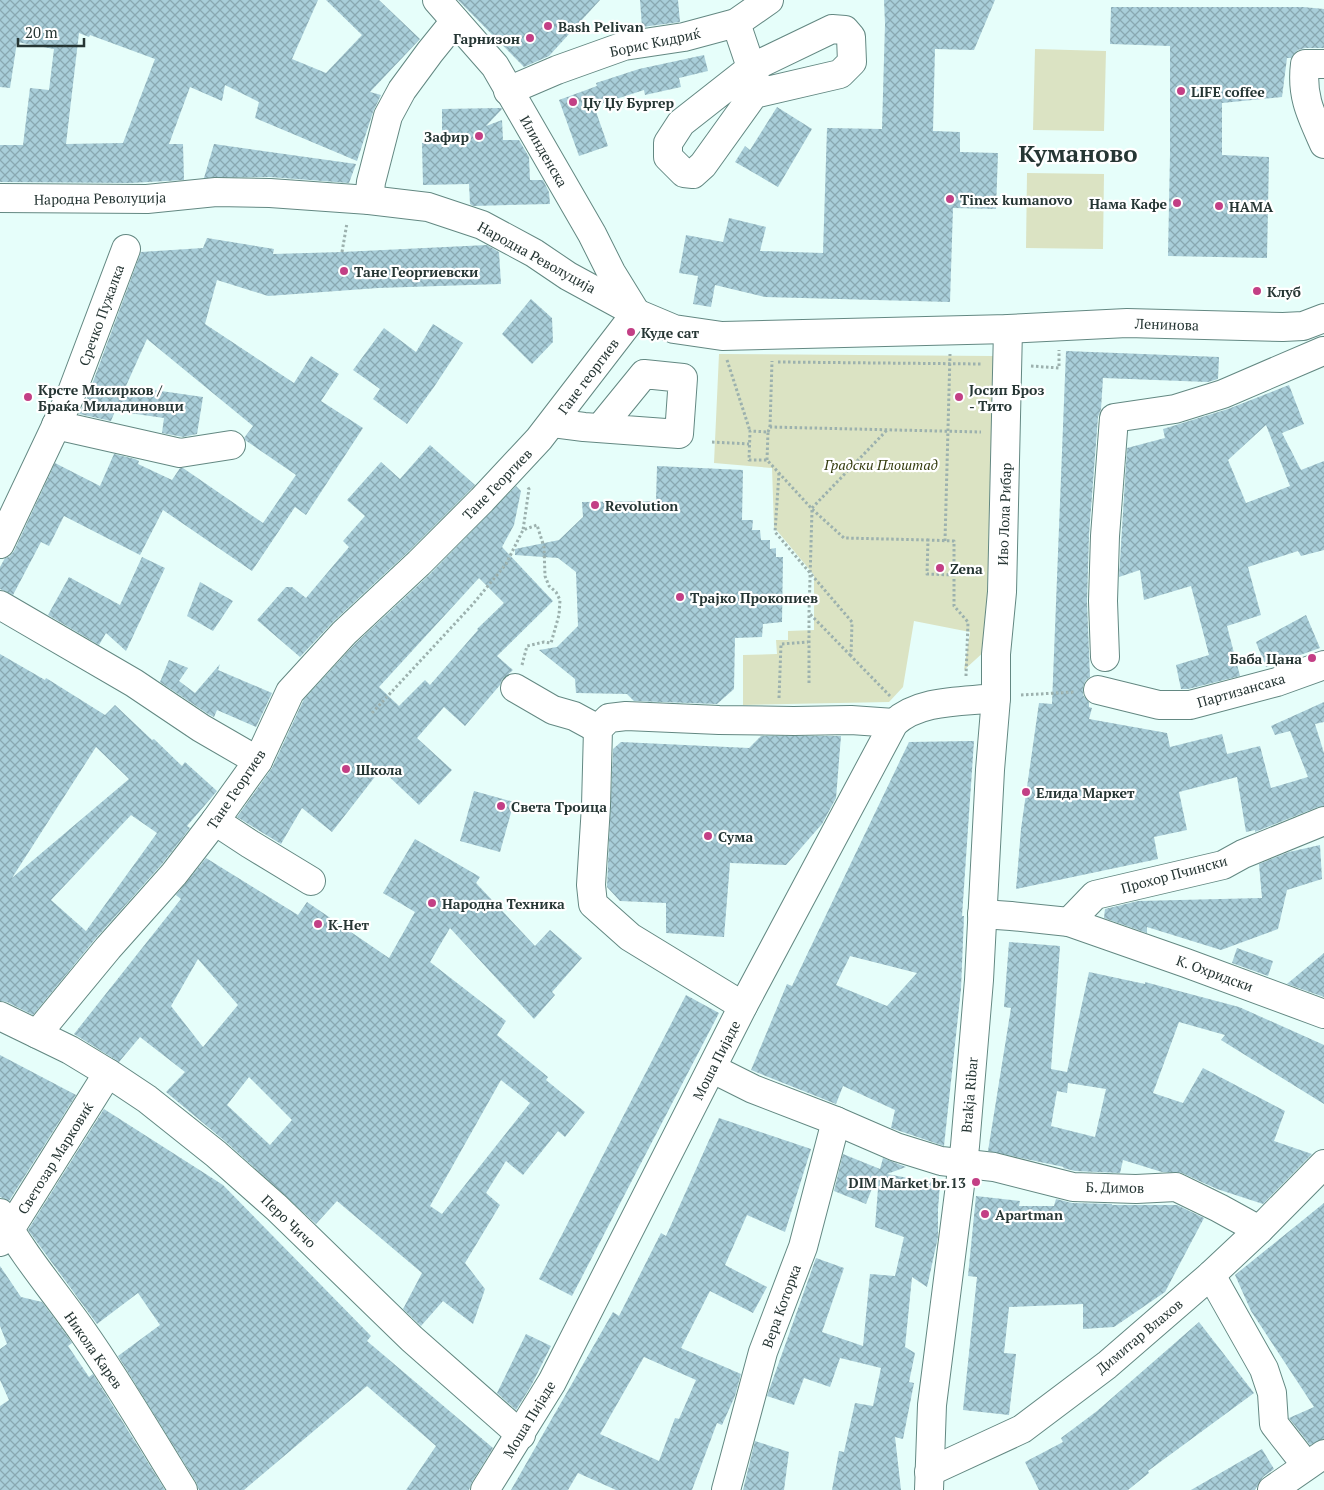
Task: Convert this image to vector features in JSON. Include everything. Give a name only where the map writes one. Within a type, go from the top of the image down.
[{"type":"street","name":"Илинденска","points":[[436,0],[495,66],[592,234],[610,272],[636,313]]},
{"type":"street","name":"Борис Кидриќ","points":[[508,91],[557,70],[624,46],[684,37],[736,24],[769,0]]},
{"type":"street","points":[[358,200],[371,182],[388,116],[402,90],[430,52],[456,22]]},
{"type":"street","points":[[736,24],[752,81]]},
{"type":"street","points":[[1324,64],[1305,64],[1303,81],[1306,101],[1324,144]]},
{"type":"street","name":"Народна Револуција","points":[[0,198],[147,199],[225,192],[270,193],[428,207],[482,225],[534,254],[568,276],[636,313],[724,348],[952,330],[1008,329]]},
{"type":"street","points":[[568,276],[582,256],[592,234]]},
{"type":"street","name":"Сречко Пужалка","points":[[0,544],[72,392],[126,249]]},
{"type":"street","name":"Гане георгиев","points":[[546,431],[636,313]]},
{"type":"street","name":"Ленинова","points":[[1008,329],[1127,322],[1283,328],[1313,322]]},
{"type":"street","points":[[1105,657],[1103,601],[1105,536],[1114,418],[1175,408],[1223,394],[1323,352],[1313,322]]},
{"type":"street","name":"Иво Лола Рибар","points":[[996,698],[996,654],[1002,592],[1008,329]]},
{"type":"street","points":[[56,425],[180,452],[231,445]]},
{"type":"street","points":[[546,431],[600,428]]},
{"type":"street","name":"Тане Георгиев","points":[[37,1034],[108,948],[174,874],[215,821],[258,761],[290,692],[344,633],[419,563],[546,431]]},
{"type":"street","points":[[0,605],[134,683],[201,728],[258,761]]},
{"type":"street","name":"Партизансака","points":[[1098,690],[1159,704],[1190,705],[1277,682],[1324,665]]},
{"type":"street","points":[[515,688],[553,710],[574,716],[598,729]]},
{"type":"street","points":[[743,1006],[630,938],[593,904],[590,885],[596,806],[598,729],[609,718],[626,716],[779,721],[902,717],[942,704],[996,698]]},
{"type":"street","name":"Brakja Ribar","points":[[929,1481],[932,1405],[962,1164],[979,980],[996,698]]},
{"type":"street","name":"Моша Пијаде","points":[[485,1490],[521,1435],[552,1382],[713,1069],[743,1006],[902,717]]},
{"type":"street","points":[[215,821],[311,881]]},
{"type":"street","name":"Прохор Пчински","points":[[1069,922],[1096,895],[1223,865],[1243,854],[1324,821]]},
{"type":"street","points":[[982,914],[1069,922]]},
{"type":"street","name":"К. Охридски","points":[[1069,922],[1273,994],[1324,1014]]},
{"type":"street","name":"Перо Чичо","points":[[0,1016],[70,1050],[108,1073],[147,1099],[216,1154],[277,1208],[412,1339],[521,1435]]},
{"type":"street","name":"Б. Димов","points":[[713,1069],[752,1089],[836,1121],[896,1148],[941,1161],[994,1167],[1073,1187],[1136,1189],[1176,1186],[1259,1230]]},
{"type":"street","name":"Светозар Марковиќ","points":[[3,1228],[108,1073]]},
{"type":"street","name":"Вера Которка","points":[[726,1490],[763,1352],[802,1247],[836,1121]]},
{"type":"street","name":"Димитар Влахов","points":[[929,1481],[1022,1430],[1107,1365],[1211,1275],[1324,1166]]},
{"type":"street","name":"Никола Карев","points":[[3,1228],[117,1382],[184,1490]]},
{"type":"street","points":[[1211,1275],[1264,1369],[1272,1394],[1274,1424],[1315,1459],[1272,1490]]},
{"type":"path","points":[[342,252],[347,225],[358,200]]},
{"type":"path","points":[[763,361],[950,363],[1059,368],[1059,327]]},
{"type":"path","points":[[945,541],[952,330]]},
{"type":"path","points":[[724,348],[736,361]]},
{"type":"path","points":[[724,348],[750,431],[749,460],[767,460],[812,509],[844,538],[954,541],[954,606],[968,622],[966,702]]},
{"type":"path","points":[[767,460],[772,361]]},
{"type":"path","points":[[770,427],[949,430],[1006,433]]},
{"type":"path","points":[[809,683],[808,642],[812,509],[888,429]]},
{"type":"path","points":[[750,431],[768,432]]},
{"type":"path","points":[[712,442],[749,444]]},
{"type":"path","points":[[372,713],[466,611],[506,564],[523,530],[529,488],[512,468]]},
{"type":"path","points":[[780,473],[775,532],[852,622],[851,656]]},
{"type":"path","points":[[515,688],[527,646],[544,642],[551,643],[559,616],[560,600],[556,592],[549,586],[545,576],[544,546],[537,525],[523,530]]},
{"type":"path","points":[[928,540],[927,574],[954,574]]},
{"type":"path","points":[[809,613],[893,698],[902,717]]},
{"type":"path","points":[[779,721],[781,644],[808,642]]},
{"type":"path","points":[[996,698],[1098,690]]},
{"type":"green space","points":[[1035,49],[1106,51],[1104,131],[1033,130]]},
{"type":"green space","points":[[1027,173],[1104,174],[1103,249],[1026,248]]},
{"type":"green space","name":"Градски Плоштад","points":[[719,354],[993,356],[986,650],[964,670],[970,632],[914,621],[903,687],[889,702],[743,705],[743,655],[777,654],[776,640],[788,640],[788,631],[814,630],[814,575],[774,527],[772,468],[714,463]]},
{"type":"building","points":[[0,0],[318,0],[292,59],[326,73],[362,35],[326,0],[379,0],[420,39],[370,92],[381,95],[373,112],[357,161],[255,118],[259,102],[225,85],[222,101],[190,87],[169,144],[183,144],[184,180],[130,183],[0,182],[0,145],[23,145],[30,88],[49,90],[54,49],[17,42],[10,88],[0,87]],"holes":[[[79,33],[89,37],[90,35],[155,59],[123,143],[66,144]]]},
{"type":"building","name":"Гарнизон","points":[[458,0],[600,0],[549,56],[524,67]]},
{"type":"building","points":[[640,0],[678,0],[680,22],[642,27]]},
{"type":"building","points":[[884,0],[995,0],[974,50],[935,49],[933,131],[960,132],[960,152],[998,153],[996,209],[953,208],[950,302],[765,297],[715,285],[711,307],[693,304],[698,276],[679,273],[686,235],[723,242],[729,218],[766,227],[760,251],[823,253],[827,128],[882,129]]},
{"type":"building","points":[[1111,7],[1303,7],[1324,9],[1324,48],[1305,48],[1298,50],[1291,58],[1287,58],[1282,97],[1222,103],[1222,155],[1269,157],[1267,258],[1168,256],[1170,46],[1110,44]]},
{"type":"building","points":[[704,55],[708,71],[679,78],[681,87],[645,95],[644,90],[594,106],[608,146],[579,156],[559,100],[597,86],[596,83],[639,69]]},
{"type":"building","points":[[777,107],[812,129],[778,187],[735,162],[745,146],[750,150]]},
{"type":"building","points":[[501,108],[486,126],[502,120],[503,140],[519,140],[529,157],[530,180],[543,180],[549,192],[550,204],[473,206],[470,204],[469,184],[423,185],[422,143],[442,142],[442,109]]},
{"type":"building","points":[[214,144],[356,164],[349,183],[270,177],[204,178]]},
{"type":"building","points":[[207,238],[274,249],[273,254],[487,245],[499,252],[501,284],[378,288],[268,296],[217,280],[205,324],[294,383],[311,356],[339,374],[321,401],[363,428],[306,515],[295,507],[252,571],[163,510],[140,555],[64,516],[49,546],[41,542],[13,595],[0,589],[0,567],[5,558],[9,557],[14,551],[55,463],[100,486],[114,454],[135,459],[139,461],[138,464],[172,480],[180,468],[183,468],[263,523],[296,475],[245,440],[244,438],[253,426],[147,339],[126,386],[203,397],[197,434],[183,437],[162,433],[164,418],[115,411],[111,421],[79,414],[87,398],[141,252],[203,248]]},
{"type":"building","points":[[531,299],[552,318],[553,342],[532,364],[502,334]]},
{"type":"building","points":[[433,324],[463,343],[407,424],[373,399],[380,389],[353,370],[384,328],[416,352]]},
{"type":"building","points":[[1066,351],[1219,357],[1218,379],[1208,382],[1103,378],[1101,409],[1098,417],[1089,535],[1087,602],[1090,677],[1086,680],[1083,687],[1083,695],[1089,702],[1089,707],[1092,708],[1089,719],[1167,733],[1170,747],[1222,734],[1227,754],[1260,746],[1271,788],[1308,777],[1290,731],[1275,735],[1271,726],[1324,702],[1324,722],[1315,724],[1324,753],[1324,806],[1255,832],[1255,830],[1246,832],[1237,777],[1179,792],[1187,830],[1154,837],[1158,859],[1016,889],[1021,829],[1039,703],[1052,704]]},
{"type":"building","points":[[1289,385],[1304,424],[1282,433],[1301,470],[1324,461],[1324,550],[1301,556],[1298,551],[1248,567],[1261,615],[1227,626],[1240,676],[1188,689],[1181,689],[1176,665],[1209,655],[1191,586],[1144,600],[1140,570],[1119,577],[1127,448],[1165,438],[1163,429],[1228,409]],"holes":[[[1266,425],[1290,486],[1246,503],[1228,460]]]},
{"type":"building","points":[[430,445],[475,485],[408,552],[333,622],[300,657],[257,620],[286,587],[292,587],[306,598],[349,547],[343,541],[365,516],[347,500],[381,462],[400,479]]},
{"type":"building","name":"Трајко Прокопиев","points":[[657,466],[743,470],[742,520],[753,520],[752,530],[760,530],[761,540],[770,540],[770,549],[776,548],[776,557],[783,557],[782,622],[763,624],[762,637],[735,638],[734,689],[717,704],[634,701],[627,694],[576,693],[575,679],[539,650],[557,647],[578,626],[576,572],[558,558],[515,555],[515,549],[559,540],[583,517],[582,502],[656,501]]},
{"type":"building","points":[[516,486],[521,491],[514,525],[502,547],[553,601],[497,656],[513,670],[502,680],[500,685],[465,726],[444,707],[417,738],[452,770],[419,805],[381,769],[332,832],[302,808],[281,844],[237,817],[272,768],[304,699],[355,644],[430,574]],"holes":[[[479,578],[504,603],[477,629],[430,685],[425,680],[399,706],[379,687]]]},
{"type":"building","points":[[142,557],[165,568],[126,651],[106,633],[99,645],[48,615],[69,577],[120,605]]},
{"type":"building","points":[[200,582],[233,601],[213,631],[187,616]]},
{"type":"building","points":[[1306,615],[1320,648],[1266,667],[1256,642]]},
{"type":"building","points":[[0,654],[45,680],[46,678],[105,715],[115,705],[182,766],[185,762],[217,791],[187,826],[190,828],[162,864],[96,938],[33,1015],[7,1002],[0,1001]],"holes":[[[96,747],[129,779],[12,878]],[[131,815],[157,833],[86,931],[51,900]]]},
{"type":"building","points":[[169,660],[188,668],[179,681],[195,693],[220,664],[218,670],[272,693],[256,727],[217,710],[214,717],[160,682]]},
{"type":"building","name":"Сума","points":[[761,736],[841,736],[836,798],[822,824],[786,865],[730,863],[724,937],[666,933],[666,903],[620,901],[607,887],[613,749],[621,742],[749,748]]},
{"type":"building","points":[[974,741],[962,916],[964,916],[961,989],[944,1146],[891,1128],[895,1110],[843,1086],[836,1104],[751,1070],[787,984],[792,986],[909,742]],"holes":[[[850,956],[917,973],[887,1006],[836,985]]]},
{"type":"building","points":[[474,791],[514,802],[500,852],[460,841]]},
{"type":"building","points":[[415,839],[480,877],[476,883],[535,946],[550,930],[582,958],[552,992],[555,995],[534,1019],[450,928],[430,962],[506,1021],[497,1035],[548,1077],[546,1080],[585,1112],[565,1137],[558,1131],[523,1175],[506,1161],[486,1193],[500,1205],[465,1263],[485,1289],[473,1324],[443,1301],[421,1326],[403,1309],[422,1273],[337,1201],[316,1224],[226,1142],[166,1092],[185,1072],[140,1037],[119,1062],[74,1034],[181,899],[176,895],[206,858],[298,915],[307,902],[389,958],[415,912],[383,893]],"holes":[[[198,959],[238,1005],[203,1047],[171,1006]],[[249,1077],[292,1120],[270,1145],[227,1105]],[[501,1080],[530,1103],[442,1214],[430,1206]]]},
{"type":"building","points":[[1320,845],[1322,879],[1287,890],[1278,929],[1221,950],[1147,927],[1147,933],[1104,918],[1105,909],[1138,901],[1262,898],[1259,864],[1289,852]]},
{"type":"building","points":[[1009,942],[1060,946],[1051,1069],[1067,1072],[1089,972],[1145,984],[1145,982],[1239,1007],[1324,1045],[1324,1104],[1221,1040],[1225,1035],[1179,1022],[1153,1093],[1183,1103],[1203,1068],[1285,1111],[1274,1141],[1312,1154],[1263,1204],[1217,1189],[1182,1173],[1162,1172],[1123,1160],[1120,1173],[1075,1171],[988,1151],[1011,1008],[1004,1007]],"holes":[[[1068,1083],[1106,1089],[1095,1137],[1051,1126],[1057,1091],[1067,1093]]]},
{"type":"building","points":[[1237,948],[1273,961],[1268,976],[1232,963]]},
{"type":"building","points":[[1324,953],[1324,997],[1287,984]]},
{"type":"building","points":[[686,995],[719,1013],[572,1296],[539,1279]]},
{"type":"building","points":[[0,1055],[76,1095],[9,1201],[0,1197]]},
{"type":"building","points":[[104,1109],[223,1185],[371,1336],[367,1341],[493,1448],[469,1490],[406,1490],[436,1446],[367,1386],[244,1490],[199,1490],[196,1482],[118,1356],[160,1325],[138,1293],[97,1324],[28,1230]]},
{"type":"building","points":[[719,1118],[811,1149],[785,1232],[747,1215],[725,1265],[767,1287],[753,1313],[710,1291],[681,1348],[741,1374],[735,1396],[722,1425],[717,1423],[692,1490],[616,1490],[578,1473],[568,1490],[511,1490],[613,1312],[619,1316],[661,1233],[666,1236]],"holes":[[[644,1357],[696,1380],[679,1419],[675,1418],[659,1461],[600,1434]]]},
{"type":"building","points":[[843,1154],[880,1169],[883,1158],[906,1167],[887,1174],[940,1184],[938,1237],[927,1287],[912,1277],[905,1347],[915,1353],[909,1382],[914,1383],[903,1439],[895,1437],[901,1490],[832,1490],[839,1451],[844,1452],[855,1403],[873,1406],[881,1368],[840,1358],[830,1387],[804,1378],[794,1405],[767,1396],[816,1258],[844,1268],[822,1332],[863,1346],[870,1274],[895,1276],[904,1237],[875,1227],[879,1176],[876,1178],[866,1204],[834,1191]]},
{"type":"building","points":[[976,1196],[1020,1201],[1019,1206],[1054,1206],[1056,1199],[1072,1203],[1112,1205],[1177,1205],[1204,1218],[1165,1292],[1114,1327],[1083,1329],[1083,1304],[1009,1307],[1004,1353],[1016,1354],[1009,1415],[963,1410],[977,1277],[968,1276]]},
{"type":"building","points":[[1324,1203],[1324,1439],[1310,1445],[1289,1418],[1314,1407],[1251,1311],[1235,1275]]},
{"type":"building","points":[[0,1266],[21,1297],[42,1302],[60,1326],[72,1343],[68,1346],[89,1377],[93,1374],[165,1490],[0,1490],[0,1406],[9,1400],[0,1380],[0,1349],[7,1344],[0,1326]]},
{"type":"building","points":[[1199,1322],[1254,1393],[1148,1471],[1149,1473],[1128,1490],[1039,1490],[1025,1462],[1063,1442],[1061,1438],[1097,1411]]},
{"type":"building","points":[[526,1334],[551,1346],[531,1386],[516,1410],[497,1393]]},
{"type":"building","points":[[755,1441],[789,1452],[784,1490],[743,1490]]},
{"type":"building","points":[[1262,1449],[1274,1469],[1263,1477],[1255,1490],[1191,1490]]},
{"type":"place","name":"Bash Pelivan","points":[[548,26]]},
{"type":"place","name":"Гарнизон","points":[[530,38]]},
{"type":"place","name":"LIFE coffee","points":[[1181,91]]},
{"type":"place","name":"Џу Џу Бургер","points":[[573,102]]},
{"type":"place","name":"Зафир","points":[[479,136]]},
{"type":"place","name":"Tinex kumanovo","points":[[950,199]]},
{"type":"place","name":"Нама Кафе","points":[[1177,203]]},
{"type":"place","name":"НАМА","points":[[1219,206]]},
{"type":"place","name":"Тане Георгиевски","points":[[344,271]]},
{"type":"place","name":"Клуб","points":[[1257,291]]},
{"type":"place","name":"Куде сат","points":[[631,332]]},
{"type":"place","name":"Крсте Мисирков / Браќа Миладиновци","points":[[28,397]]},
{"type":"place","name":"Јосип Броз - Тито","points":[[959,397]]},
{"type":"place","name":"Revolution","points":[[595,505]]},
{"type":"place","name":"Zena","points":[[940,568]]},
{"type":"place","name":"Трајко Прокопиев","points":[[680,597]]},
{"type":"place","name":"Баба Цана","points":[[1312,658]]},
{"type":"place","name":"Школа","points":[[346,769]]},
{"type":"place","name":"Елида Маркет","points":[[1026,792]]},
{"type":"place","name":"Света Троица","points":[[501,806]]},
{"type":"place","name":"Сума","points":[[708,836]]},
{"type":"place","name":"Народна Техника","points":[[432,903]]},
{"type":"place","name":"К-Нет","points":[[318,924]]},
{"type":"place","name":"DIM Market br.13","points":[[976,1182]]},
{"type":"place","name":"Apartman","points":[[985,1214]]},
{"type":"district","name":"Куманово","points":[[1078,153]]}]
